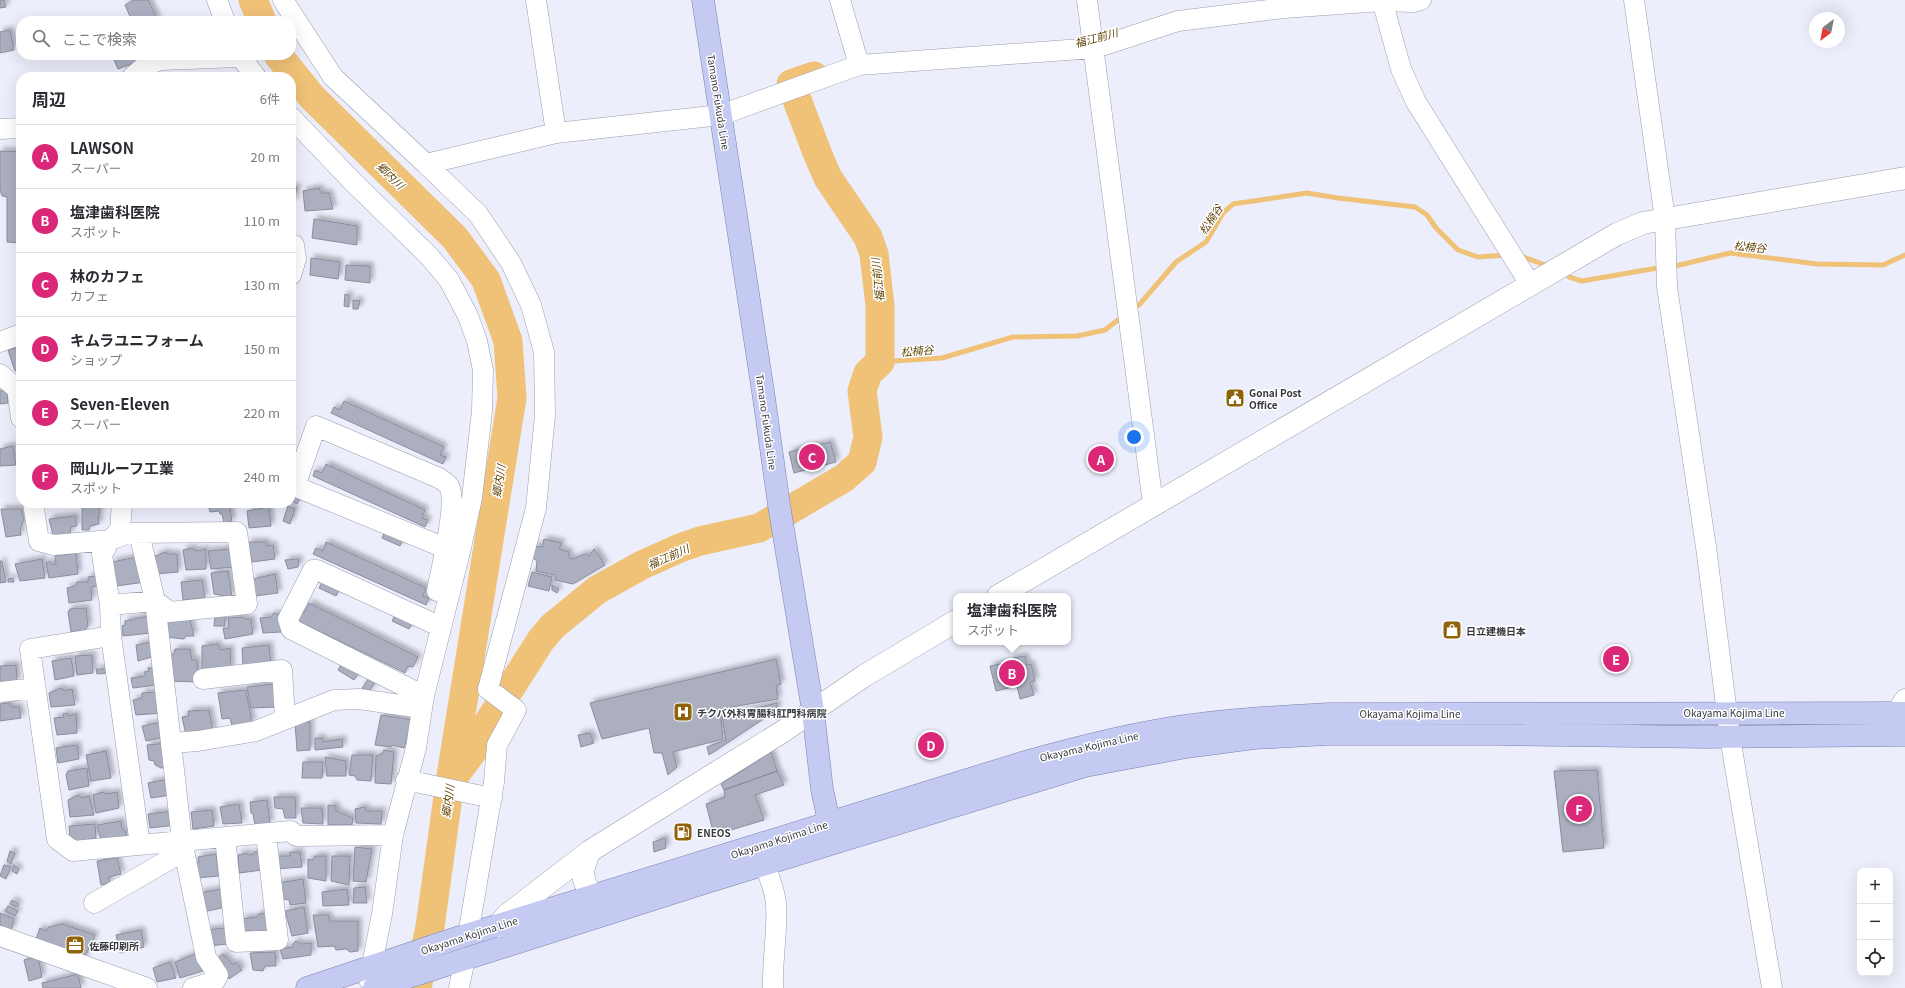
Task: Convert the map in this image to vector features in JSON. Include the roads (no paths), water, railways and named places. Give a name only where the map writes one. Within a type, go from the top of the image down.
[{"type":"main road","name":"Tamano Fukuda Line","points":[[704,0],[778,505],[813,711],[822,790],[834,843]]},
{"type":"main road","name":"Okayama Kojima Line","points":[[462,948],[498,926],[593,896],[706,872],[765,864],[1085,766],[1186,747],[1262,728],[1337,714],[1727,713],[1902,708]]},
{"type":"main road","name":"Okayama Kojima Line","points":[[307,988],[375,978],[462,948],[706,872],[829,822],[1025,762],[1094,743],[1165,729],[1262,728],[1343,734],[1730,737],[1905,735]]},
{"type":"street","points":[[217,0],[224,16]]},
{"type":"street","points":[[283,0],[289,16]]},
{"type":"street","points":[[536,0],[556,133]]},
{"type":"street","points":[[840,0],[859,65]]},
{"type":"street","points":[[1088,0],[1153,504]]},
{"type":"street","points":[[426,164],[556,133],[721,115],[859,65],[1095,48],[1178,21],[1284,8],[1382,0],[1414,2],[1421,0]]},
{"type":"street","points":[[1382,0],[1401,69],[1416,102],[1530,284]]},
{"type":"street","points":[[1634,0],[1665,219],[1667,287],[1706,547],[1730,737],[1772,988]]},
{"type":"street","points":[[296,31],[333,77],[478,214],[511,263],[531,306],[544,352],[545,415],[536,508],[488,689],[516,710],[497,745],[462,948],[459,988]]},
{"type":"street","points":[[138,72],[146,65],[161,68],[216,60]]},
{"type":"street","points":[[246,60],[253,72]]},
{"type":"street","points":[[296,123],[429,256],[449,280],[468,316],[477,342],[483,370],[482,411],[472,498],[453,550],[420,699],[416,748],[410,781],[393,835],[375,978]]},
{"type":"street","points":[[0,129],[16,128]]},
{"type":"street","points":[[1003,593],[1617,234],[1643,223],[1905,178]]},
{"type":"street","points":[[0,342],[16,336]]},
{"type":"street","points":[[0,374],[16,388]]},
{"type":"street","points":[[316,426],[439,478],[448,485],[453,499],[453,550],[299,488],[297,480],[316,426]]},
{"type":"street","points":[[34,508],[39,541],[54,545],[110,540],[129,533],[237,532],[247,604],[170,612],[155,601],[110,605]]},
{"type":"street","points":[[122,508],[120,530],[110,540],[102,555],[110,605],[111,636],[140,845]]},
{"type":"street","points":[[139,533],[155,601],[183,846],[206,958],[218,975],[214,981],[193,988]]},
{"type":"street","points":[[420,699],[291,629],[288,619],[313,570],[317,570],[436,625]]},
{"type":"street","points":[[498,926],[507,915],[590,851],[782,732],[864,676],[953,623]]},
{"type":"street","points":[[111,636],[30,649],[57,839],[73,851],[140,845],[183,846],[225,837],[291,831],[296,836],[393,835]]},
{"type":"street","points":[[203,679],[282,670],[285,718]]},
{"type":"street","points":[[0,692],[35,688]]},
{"type":"street","points":[[172,743],[198,741],[256,731],[285,718],[334,700],[420,699]]},
{"type":"street","points":[[410,781],[489,797]]},
{"type":"street","points":[[225,837],[236,942],[278,940],[266,834]]},
{"type":"street","points":[[94,903],[183,846]]},
{"type":"street","points":[[590,851],[585,861],[583,871],[584,881],[593,896]]},
{"type":"street","points":[[765,864],[774,891],[776,904],[772,972],[773,988]]},
{"type":"street","points":[[0,936],[147,988]]},
{"type":"waterway","name":"郷内川","points":[[253,0],[260,16]]},
{"type":"waterway","name":"郷内川","points":[[282,60],[292,72]]},
{"type":"waterway","name":"福江前川","points":[[450,782],[475,748],[481,734],[541,640],[553,626],[597,590],[642,565],[680,548],[700,541],[759,528],[844,478],[862,462],[868,437],[862,391],[868,373],[880,362],[880,306],[874,254],[868,237],[828,178],[791,84],[814,76]]},
{"type":"waterway","name":"郷内川","points":[[296,77],[312,97],[455,238],[486,280],[508,341],[512,398],[450,782],[430,927],[417,988]]},
{"type":"waterway","name":"松楠谷","points":[[1133,309],[1139,305],[1176,262],[1206,242],[1223,213],[1233,204],[1307,193],[1415,207],[1427,215],[1436,228],[1458,250],[1478,257],[1506,255]]},
{"type":"waterway","name":"松楠谷","points":[[1671,267],[1730,253],[1817,264],[1883,265],[1905,255]]},
{"type":"waterway","name":"松楠谷","points":[[1518,255],[1545,265]]},
{"type":"waterway","name":"松楠谷","points":[[1569,277],[1582,281],[1663,267]]},
{"type":"waterway","name":"松楠谷","points":[[880,362],[942,358],[1013,337],[1077,336],[1105,330],[1123,316]]},
{"type":"place","name":"Gonai Post Office","points":[[1235,398]]},
{"type":"place","name":"林のカフェ","points":[[812,457]]},
{"type":"place","name":"LAWSON","points":[[1101,459]]},
{"type":"place","name":"日立建機日本","points":[[1452,630]]},
{"type":"place","name":"Seven-Eleven","points":[[1616,659]]},
{"type":"place","name":"塩津歯科医院","points":[[1012,673]]},
{"type":"place","name":"チクバ外科胃腸科肛門科病院","points":[[683,712]]},
{"type":"place","name":"キムラユニフォーム","points":[[931,745]]},
{"type":"place","name":"岡山ルーフ工業","points":[[1579,809]]},
{"type":"place","name":"ENEOS","points":[[683,832]]},
{"type":"place","name":"佐藤印刷所","points":[[75,945]]}]
